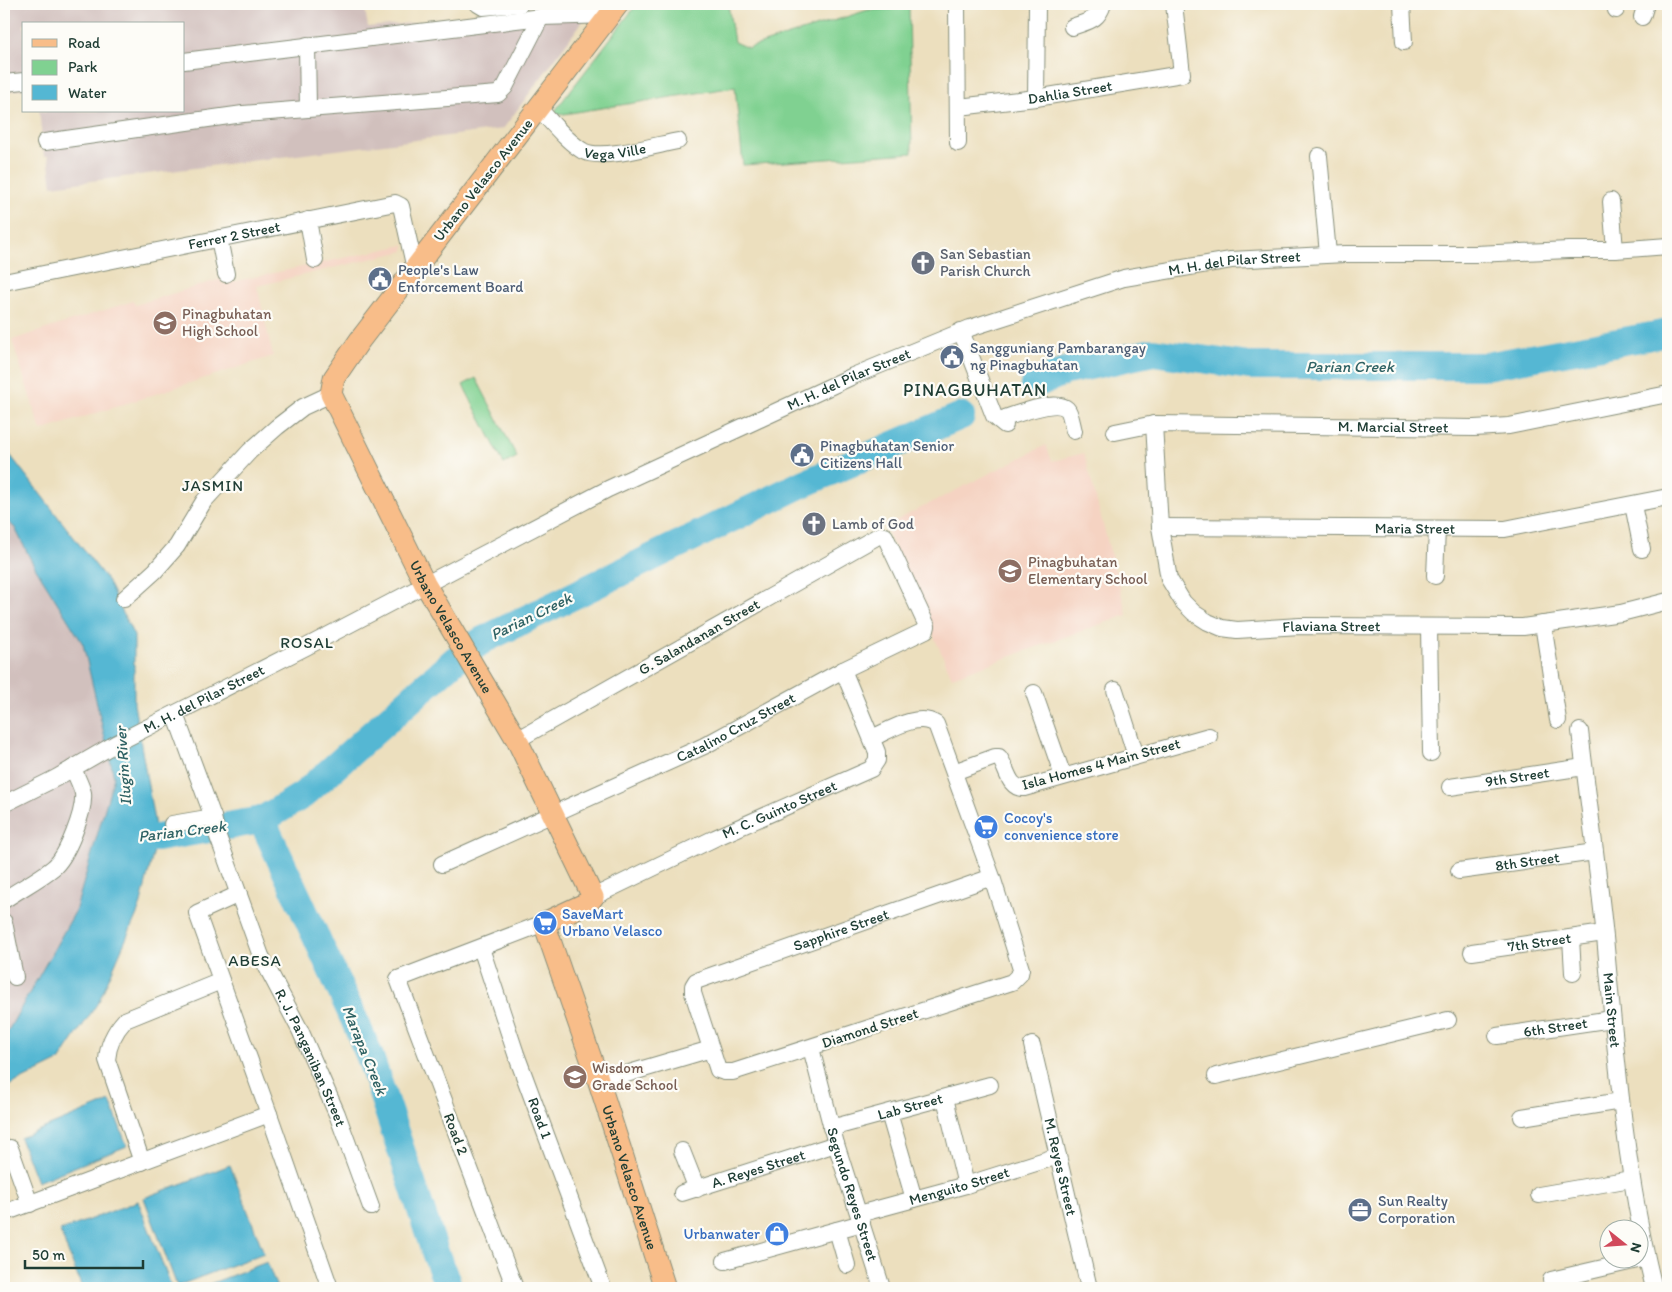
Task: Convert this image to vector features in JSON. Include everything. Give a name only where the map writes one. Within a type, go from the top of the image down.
[{"type":"main road","name":"Urbano Velasco Avenue","points":[[593,897],[518,740],[425,584],[331,394],[334,378],[341,366],[614,9]]},
{"type":"main road","points":[[544,924],[589,902],[593,897]]},
{"type":"main road","name":"Urbano Velasco Avenue","points":[[544,924],[599,1082],[665,1288]]},
{"type":"street","points":[[478,4],[482,7],[520,4]]},
{"type":"street","points":[[957,4],[958,143]]},
{"type":"street","points":[[1036,98],[1037,4]]},
{"type":"street","points":[[1072,27],[1095,18],[1100,14],[1103,4]]},
{"type":"street","name":"Dahlia Street","points":[[958,107],[1036,98],[1182,74],[1174,4]]},
{"type":"street","points":[[1402,4],[1404,42]]},
{"type":"street","points":[[185,61],[614,9]]},
{"type":"street","points":[[45,142],[243,114],[498,94],[505,87],[541,17]]},
{"type":"street","points":[[307,45],[308,108]]},
{"type":"street","points":[[4,84],[22,81]]},
{"type":"street","name":"Vega Ville","points":[[538,108],[568,139],[582,150],[592,154],[610,154],[678,141]]},
{"type":"street","points":[[1319,156],[1328,254]]},
{"type":"street","points":[[1611,201],[1615,250]]},
{"type":"street","name":"Ferrer 2 Street","points":[[4,282],[395,202],[401,206],[415,268]]},
{"type":"street","points":[[308,220],[315,260]]},
{"type":"street","points":[[219,238],[226,274]]},
{"type":"street","name":"M. H. del Pilar Street","points":[[5,803],[115,744],[635,477],[853,376],[960,332],[1124,278],[1231,260],[1328,254],[1475,254],[1615,250],[1668,246]]},
{"type":"street","points":[[960,332],[994,416],[1002,422],[1039,407],[1065,407],[1068,410],[1074,431]]},
{"type":"street","points":[[124,599],[155,571],[177,546],[204,502],[250,451],[303,407],[331,394]]},
{"type":"street","name":"M. Marcial Street","points":[[1115,432],[1154,424],[1509,426],[1668,394]]},
{"type":"street","name":"Flaviana Street","points":[[1154,424],[1160,527],[1169,579],[1183,602],[1194,613],[1222,628],[1237,630],[1300,626],[1523,627],[1622,613],[1668,602]]},
{"type":"street","name":"Maria Street","points":[[1160,527],[1505,529],[1668,498]]},
{"type":"street","points":[[1632,504],[1642,549]]},
{"type":"street","points":[[1436,576],[1437,529]]},
{"type":"street","name":"Catalino Cruz Street","points":[[442,864],[704,746],[843,670],[926,630],[927,627],[885,536],[880,535]]},
{"type":"street","name":"G. Salandanan Street","points":[[518,740],[880,535]]},
{"type":"street","points":[[1543,624],[1558,720]]},
{"type":"street","points":[[1429,627],[1430,753]]},
{"type":"street","name":"M. C. Guinto Street","points":[[593,897],[715,838],[871,768],[877,760],[877,752],[843,670]]},
{"type":"street","points":[[1115,690],[1136,756]]},
{"type":"street","points":[[1034,693],[1063,776]]},
{"type":"street","name":"R. J. Panganiban Street","points":[[174,714],[215,824],[260,956],[300,1030],[337,1114],[371,1207]]},
{"type":"street","points":[[872,738],[910,722],[923,719],[932,722],[938,728],[992,878]]},
{"type":"street","name":"Main Street","points":[[1580,731],[1604,933],[1620,1102],[1639,1220]]},
{"type":"street","name":"Isla Homes 4 Main Street","points":[[954,772],[995,757],[1001,758],[1013,785],[1018,788],[1209,736]]},
{"type":"street","name":"9th Street","points":[[1450,787],[1584,767]]},
{"type":"street","points":[[4,900],[53,868],[62,858],[68,847],[83,801],[83,793],[73,768]]},
{"type":"street","points":[[172,824],[215,824]]},
{"type":"street","name":"8th Street","points":[[1459,871],[1595,852]]},
{"type":"street","name":"Diamond Street","points":[[712,1049],[718,1070],[733,1072],[1012,982],[1020,974],[1021,968],[992,878]]},
{"type":"street","name":"Sapphire Street","points":[[712,1049],[693,993],[693,986],[696,981],[992,878]]},
{"type":"street","points":[[239,894],[197,913],[330,1288]]},
{"type":"street","points":[[4,922],[15,977]]},
{"type":"street","points":[[481,948],[544,924]]},
{"type":"street","name":"7th Street","points":[[1472,952],[1604,933]]},
{"type":"street","points":[[1571,938],[1573,973]]},
{"type":"street","name":"Road 2","points":[[481,948],[398,979],[515,1288]]},
{"type":"street","name":"Road 1","points":[[481,948],[519,1063],[603,1288]]},
{"type":"street","points":[[142,1162],[107,1060],[110,1043],[124,1020],[221,981]]},
{"type":"street","name":"6th Street","points":[[1498,1036],[1612,1019]]},
{"type":"street","points":[[1216,1076],[1448,1020]]},
{"type":"street","name":"M. Reyes Street","points":[[1032,1045],[1089,1288]]},
{"type":"street","name":"Segundo Reyes Street","points":[[811,1048],[831,1128],[882,1288]]},
{"type":"street","points":[[599,1082],[712,1049]]},
{"type":"street","name":"Lab Street","points":[[831,1128],[990,1086]]},
{"type":"street","points":[[945,1098],[966,1185]]},
{"type":"street","points":[[1522,1117],[1620,1102]]},
{"type":"street","points":[[889,1113],[914,1199]]},
{"type":"street","points":[[4,1213],[269,1114]]},
{"type":"street","name":"A. Reyes Street","points":[[682,1150],[689,1191],[836,1144]]},
{"type":"street","points":[[10,1148],[30,1204]]},
{"type":"street","name":"Menguito Street","points":[[725,1261],[837,1230],[861,1218],[914,1199],[1058,1156]]},
{"type":"street","points":[[1539,1195],[1631,1179]]},
{"type":"street","points":[[837,1230],[847,1265]]},
{"type":"street","points":[[1551,1280],[1600,1269]]},
{"type":"street","name":"Main Street","points":[[1649,1270],[1654,1288]]},
{"type":"shaded area","points":[[4,4],[364,4],[368,27],[594,6],[503,129],[52,186],[48,156],[44,156],[39,112],[185,112],[185,22],[22,22],[22,89],[4,92]]},
{"type":"shaded area","name":"Pinagbuhatan High School","points":[[404,245],[404,251],[257,286],[273,356],[41,431],[12,340],[133,301],[135,305],[221,279],[223,284]]},
{"type":"shaded area","name":"Pinagbuhatan Elementary School","points":[[1046,445],[1052,461],[1084,453],[1127,615],[952,677],[885,526]]},
{"type":"shaded area","points":[[4,518],[15,528],[32,562],[83,644],[114,777],[75,912],[4,1038]]},
{"type":"green space","points":[[637,4],[728,4],[734,42],[748,48],[868,10],[909,8],[912,153],[743,165],[735,87],[551,116]]},
{"type":"green space","points":[[476,378],[517,457],[504,464],[463,385]]},
{"type":"water","name":"Ilugin River","points":[[4,447],[107,580],[134,636],[134,704],[157,838],[140,907],[99,1001],[59,1061],[4,1088],[4,1038],[75,912],[114,777],[83,644],[32,562],[15,528],[4,518]]},
{"type":"water","points":[[110,1101],[127,1146],[37,1182],[20,1138]]},
{"type":"water","points":[[230,1165],[264,1253],[177,1286],[144,1198]]},
{"type":"water","points":[[138,1201],[172,1288],[82,1288],[60,1231]]},
{"type":"water","points":[[267,1262],[277,1288],[199,1288]]},
{"type":"waterway","name":"Parian Creek","points":[[1034,385],[1066,371],[1153,352],[1249,366],[1486,366],[1668,333]]},
{"type":"waterway","name":"Parian Creek","points":[[128,838],[157,838],[262,820],[303,795],[455,660],[483,640],[798,486],[961,416]]},
{"type":"waterway","name":"Marapa Creek","points":[[262,820],[370,1057],[435,1252],[449,1288]]},
{"type":"place","name":"San Sebastian Parish Church","points":[[923,263]]},
{"type":"place","name":"People's Law Enforcement Board","points":[[380,279]]},
{"type":"place","name":"Pinagbuhatan High School","points":[[165,323]]},
{"type":"place","name":"Sangguniang Pambarangay ng Pinagbuhatan","points":[[952,357]]},
{"type":"place","name":"Pinagbuhatan Senior Citizens Hall","points":[[802,455]]},
{"type":"place","name":"Lamb of God","points":[[814,524]]},
{"type":"place","name":"Pinagbuhatan Elementary School","points":[[1010,571]]},
{"type":"place","name":"Cocoy's convenience store","points":[[986,827]]},
{"type":"place","name":"SaveMart Urbano Velasco","points":[[545,923]]},
{"type":"place","name":"Wisdom Grade School","points":[[575,1077]]},
{"type":"place","name":"Sun Realty Corporation","points":[[1360,1210]]},
{"type":"place","name":"Urbanwater","points":[[777,1234]]},
{"type":"district","name":"PINAGBUHATAN","points":[[975,390]]},
{"type":"district","name":"JASMIN","points":[[213,485]]},
{"type":"district","name":"ROSAL","points":[[307,642]]},
{"type":"district","name":"ABESA","points":[[255,960]]}]
